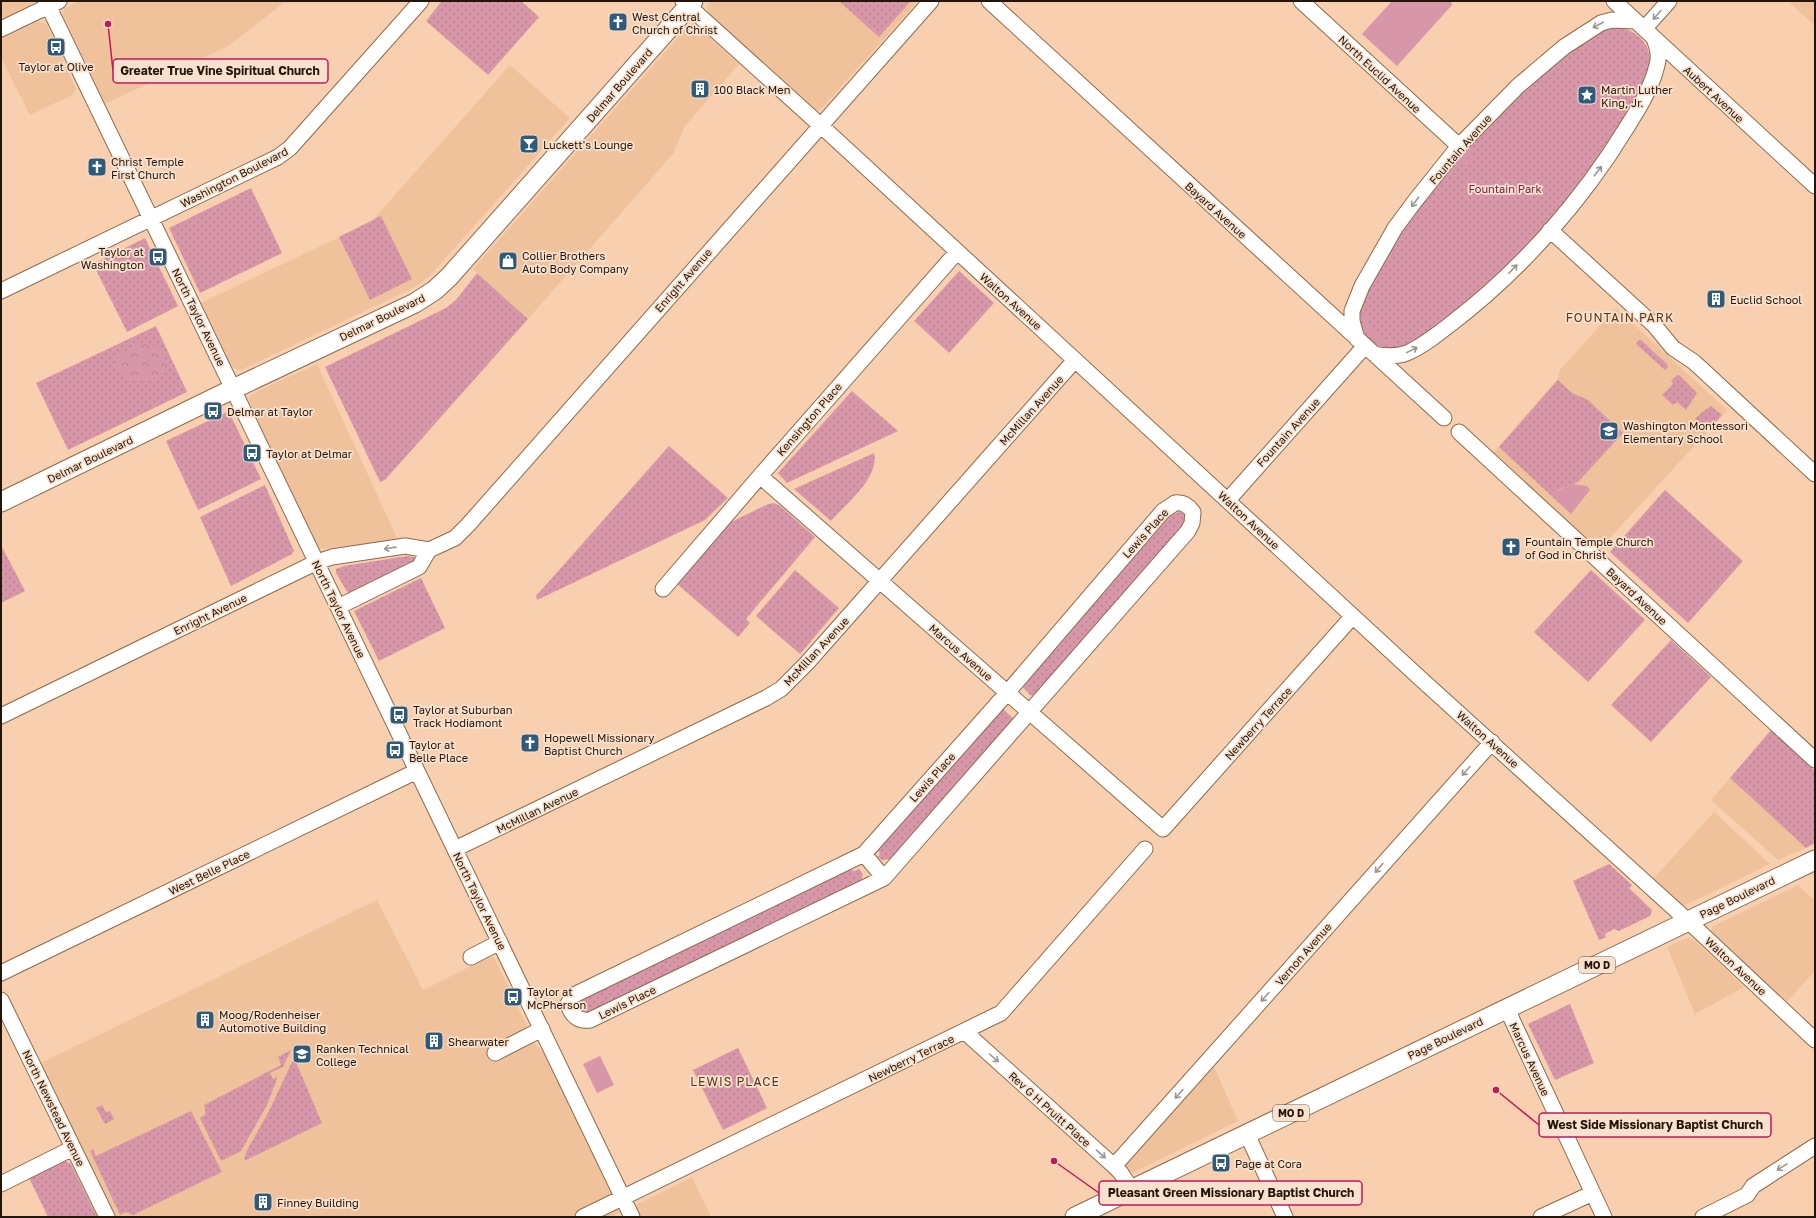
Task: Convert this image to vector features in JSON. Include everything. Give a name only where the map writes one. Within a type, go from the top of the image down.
[{"type":"main road","name":"Delmar Boulevard","points":[[1,502],[233,389],[415,303],[435,290],[449,277],[688,3]]},
{"type":"main road","name":"Page Boulevard","points":[[1075,1217],[1815,860]]},
{"type":"street","name":"Washington Boulevard","points":[[1,291],[278,157],[290,148],[421,1]]},
{"type":"street","name":"Enright Avenue","points":[[1,716],[317,562],[332,557],[405,546],[429,550],[455,538],[930,1]]},
{"type":"street","name":"Bayard Avenue","points":[[989,1],[1444,418]]},
{"type":"street","name":"North Euclid Avenue","points":[[1301,1],[1459,146]]},
{"type":"street","name":"Aubert Avenue","points":[[1614,1],[1815,186]]},
{"type":"street","points":[[1365,346],[1392,356],[1417,348],[1441,332],[1483,298],[1550,230],[1602,166],[1639,107],[1657,66],[1659,57],[1645,29],[1669,1]]},
{"type":"street","name":"North Taylor Avenue","points":[[51,3],[151,219],[632,1217]]},
{"type":"street","points":[[1,29],[51,3]]},
{"type":"street","name":"Walton Avenue","points":[[688,3],[1353,616],[1688,921],[1815,1040]]},
{"type":"street","name":"Fountain Avenue","points":[[1228,500],[1365,346],[1352,322],[1352,311],[1362,286],[1395,228],[1459,146],[1518,86],[1564,47],[1601,23],[1612,20],[1645,29]]},
{"type":"street","points":[[1550,230],[1654,325],[1673,348],[1694,362],[1815,474]]},
{"type":"street","name":"Kensington Place","points":[[663,588],[957,252]]},
{"type":"street","name":"McMillan Avenue","points":[[455,849],[752,705],[781,689],[793,679],[1075,360]]},
{"type":"street","name":"Bayard Avenue","points":[[1459,432],[1815,760]]},
{"type":"street","name":"Marcus Avenue","points":[[760,476],[1163,829]]},
{"type":"street","name":"Lewis Place","points":[[1175,503],[1181,503],[1190,508],[1194,518],[1188,531],[1029,712],[884,878],[590,1020],[584,1021],[578,1019],[571,1012],[568,1004],[572,996],[864,854],[1007,693],[1163,511],[1175,503]]},
{"type":"street","points":[[338,607],[418,567],[429,550]]},
{"type":"street","name":"Newberry Terrace","points":[[1163,829],[1353,616]]},
{"type":"street","name":"Vernon Avenue","points":[[1114,1166],[1492,742]]},
{"type":"street","name":"West Belle Place","points":[[1,973],[418,771]]},
{"type":"street","name":"Newberry Terrace","points":[[583,1217],[965,1032],[1001,1013],[1145,849]]},
{"type":"street","points":[[864,854],[884,878]]},
{"type":"street","points":[[471,957],[500,942]]},
{"type":"street","name":"North Newstead Avenue","points":[[1,1000],[107,1217]]},
{"type":"street","name":"Marcus Avenue","points":[[1507,1009],[1604,1217]]},
{"type":"street","points":[[495,1052],[542,1029]]},
{"type":"street","name":"Rev G H Pruitt Place","points":[[965,1032],[1114,1166],[1121,1173],[1132,1190]]},
{"type":"street","points":[[1247,1134],[1285,1217]]},
{"type":"street","points":[[1703,1217],[1747,1195],[1753,1186],[1815,1146]]},
{"type":"street","points":[[1,1184],[73,1148]]},
{"type":"street","points":[[1541,1217],[1593,1193]]},
{"type":"shaded area","points":[[1,1],[33,1],[29,7],[1,20]]},
{"type":"shaded area","points":[[79,1],[286,1],[230,45],[105,104],[63,15],[64,9]]},
{"type":"shaded area","points":[[711,1],[918,1],[821,109],[816,111],[708,12],[707,5]]},
{"type":"shaded area","points":[[1788,1],[1815,1],[1815,26]]},
{"type":"shaded area","points":[[38,21],[47,25],[76,89],[72,95],[30,115],[1,58],[1,39]]},
{"type":"shaded area","points":[[693,24],[739,64],[685,126],[673,154],[528,319],[473,269],[688,26]]},
{"type":"shaded area","points":[[510,65],[570,118],[429,277],[411,289],[241,370],[234,368],[229,364],[201,303],[371,222]]},
{"type":"shaded area","name":"Washington Montessori Elementary School","points":[[1616,308],[1727,410],[1599,550],[1493,453],[1558,378],[1560,370]]},
{"type":"shaded area","points":[[317,364],[398,540],[324,549],[319,548],[249,403],[249,398],[252,394]]},
{"type":"shaded area","points":[[1730,778],[1806,848],[1778,860],[1711,800]]},
{"type":"shaded area","points":[[1714,812],[1770,864],[1686,905],[1682,905],[1653,879]]},
{"type":"shaded area","points":[[1798,885],[1815,901],[1815,971],[1787,1002],[1711,930],[1713,926]]},
{"type":"shaded area","name":"Ranken Technical College","points":[[377,900],[423,990],[489,957],[494,957],[536,1045],[563,1072],[628,1208],[611,1217],[116,1217],[41,1063]]},
{"type":"shaded area","points":[[1687,938],[1693,939],[1744,987],[1695,1014],[1667,947]]},
{"type":"shaded area","points":[[1214,1067],[1238,1121],[1132,1173],[1127,1172],[1123,1166],[1124,1160]]},
{"type":"shaded area","points":[[692,1177],[711,1217],[640,1217],[636,1209],[638,1204]]},
{"type":"green space","points":[[442,1],[521,1],[539,17],[488,75],[426,21]]},
{"type":"green space","points":[[839,1],[911,1],[879,37]]},
{"type":"green space","points":[[1392,1],[1451,1],[1452,5],[1397,66],[1362,34]]},
{"type":"green space","name":"Fountain Park","points":[[1621,27],[1627,29],[1642,39],[1650,55],[1649,70],[1634,101],[1604,149],[1585,175],[1545,225],[1523,249],[1453,314],[1423,336],[1400,347],[1388,348],[1377,345],[1367,337],[1361,327],[1359,311],[1367,290],[1382,263],[1417,210],[1457,159],[1524,90],[1581,43],[1605,30]]},
{"type":"green space","points":[[1468,147],[1474,149],[1472,159],[1466,164],[1459,165],[1457,160]]},
{"type":"green space","points":[[251,188],[282,253],[200,293],[169,228]]},
{"type":"green space","points":[[381,216],[412,279],[370,300],[339,237]]},
{"type":"green space","points":[[145,238],[178,306],[127,332],[93,264]]},
{"type":"green space","points":[[959,271],[994,303],[949,353],[914,321]]},
{"type":"green space","points":[[477,273],[528,319],[385,480],[380,482],[325,367],[446,308],[456,300]]},
{"type":"green space","points":[[1363,310],[1367,315],[1369,326],[1373,332],[1386,340],[1394,341],[1396,345],[1382,342],[1371,335],[1364,325]]},
{"type":"green space","points":[[156,326],[187,392],[68,450],[36,383]]},
{"type":"green space","points":[[1639,340],[1641,340],[1667,364],[1668,367],[1665,370],[1636,344]]},
{"type":"green space","points":[[139,342],[152,345],[161,351],[165,361],[163,374],[153,379],[126,379],[119,371],[115,360]]},
{"type":"green space","points":[[1679,375],[1697,393],[1686,410],[1677,402],[1673,405],[1662,395],[1673,384],[1671,381]]},
{"type":"green space","points":[[1558,380],[1572,393],[1588,400],[1623,433],[1578,482],[1554,491],[1574,510],[1571,514],[1499,447]]},
{"type":"green space","points":[[852,391],[898,431],[787,483],[778,473]]},
{"type":"green space","points":[[1711,406],[1722,415],[1708,431],[1695,419]]},
{"type":"green space","points":[[227,412],[229,417],[231,416],[261,479],[198,510],[166,441]]},
{"type":"green space","points":[[669,446],[728,498],[705,520],[537,600],[536,596]]},
{"type":"green space","points":[[874,453],[872,471],[867,481],[831,521],[794,489]]},
{"type":"green space","points":[[1573,484],[1587,486],[1590,490],[1574,510],[1553,492]]},
{"type":"green space","points":[[265,485],[294,551],[292,554],[231,586],[200,517]]},
{"type":"green space","points":[[1665,490],[1743,561],[1688,623],[1610,552]]},
{"type":"green space","points":[[774,503],[780,506],[815,537],[746,619],[750,623],[738,637],[675,582],[725,525],[768,504]]},
{"type":"green space","points":[[1187,510],[1186,525],[1035,696],[1030,695],[1022,686],[1166,518]]},
{"type":"green space","points":[[1,545],[25,591],[1,603]]},
{"type":"green space","points":[[407,556],[414,557],[414,561],[349,595],[336,573],[336,569],[344,566]]},
{"type":"green space","points":[[795,570],[839,608],[800,654],[756,616]]},
{"type":"green space","points":[[1591,570],[1645,620],[1588,682],[1534,632]]},
{"type":"green space","points":[[421,578],[445,628],[379,661],[354,611]]},
{"type":"green space","points":[[1671,640],[1711,677],[1651,742],[1611,705]]},
{"type":"green space","points":[[1002,708],[1014,719],[892,859],[882,860],[878,857],[880,854],[877,847]]},
{"type":"green space","points":[[1771,730],[1815,771],[1815,843],[1806,848],[1730,778]]},
{"type":"green space","points":[[1609,864],[1632,885],[1629,888],[1652,910],[1650,916],[1619,931],[1614,929],[1605,934],[1606,937],[1599,940],[1573,881]]},
{"type":"green space","points":[[850,869],[854,871],[859,869],[863,874],[860,885],[595,1013],[585,1014],[577,1010],[582,997]]},
{"type":"green space","points":[[1570,1004],[1594,1063],[1555,1080],[1528,1024]]},
{"type":"green space","points":[[300,1045],[304,1054],[295,1060],[322,1123],[244,1161],[246,1152],[269,1111]]},
{"type":"green space","points":[[738,1048],[767,1108],[723,1130],[693,1070]]},
{"type":"green space","points":[[291,1050],[283,1067],[270,1073],[273,1079],[276,1077],[277,1079],[267,1105],[241,1151],[221,1161],[200,1118],[206,1114],[204,1105],[281,1065],[278,1057]]},
{"type":"green space","points":[[600,1056],[614,1085],[597,1093],[583,1064]]},
{"type":"green space","points":[[102,1105],[106,1112],[110,1111],[114,1119],[105,1124],[96,1108]]},
{"type":"green space","points":[[191,1111],[222,1172],[133,1215],[126,1212],[120,1215],[90,1151],[93,1149],[96,1156]]},
{"type":"green space","points":[[65,1161],[71,1164],[97,1217],[48,1217],[29,1178]]},
{"type":"place","name":"West Central Church of Christ","points":[[618,22]]},
{"type":"place","name":"Greater True Vine Spiritual Church","points":[[108,24]]},
{"type":"place","name":"Taylor at Olive","points":[[56,47]]},
{"type":"place","name":"100 Black Men","points":[[700,89]]},
{"type":"place","name":"Martin Luther King, Jr.","points":[[1587,95]]},
{"type":"place","name":"Luckett's Lounge","points":[[529,144]]},
{"type":"place","name":"Christ Temple First Church","points":[[97,167]]},
{"type":"place","name":"Taylor at Washington","points":[[158,257]]},
{"type":"place","name":"Collier Brothers Auto Body Company","points":[[508,261]]},
{"type":"place","name":"Euclid School","points":[[1716,299]]},
{"type":"place","name":"Delmar at Taylor","points":[[213,411]]},
{"type":"place","name":"Washington Montessori Elementary School","points":[[1609,431]]},
{"type":"place","name":"Taylor at Delmar","points":[[252,453]]},
{"type":"place","name":"Fountain Temple Church of God in Christ","points":[[1511,547]]},
{"type":"place","name":"Taylor at Suburban Track Hodiamont","points":[[399,715]]},
{"type":"place","name":"Hopewell Missionary Baptist Church","points":[[530,743]]},
{"type":"place","name":"Taylor at Belle Place","points":[[395,750]]},
{"type":"place","name":"Taylor at McPherson","points":[[513,997]]},
{"type":"place","name":"Moog/Rodenheiser Automotive Building","points":[[205,1020]]},
{"type":"place","name":"Shearwater","points":[[434,1041]]},
{"type":"place","name":"Ranken Technical College","points":[[302,1054]]},
{"type":"place","name":"West Side Missionary Baptist Church","points":[[1496,1090]]},
{"type":"place","name":"Pleasant Green Missionary Baptist Church","points":[[1054,1161]]},
{"type":"place","name":"Page at Cora","points":[[1221,1163]]},
{"type":"place","name":"Finney Building","points":[[263,1202]]},
{"type":"district","name":"FOUNTAIN PARK","points":[[1620,317]]},
{"type":"district","name":"LEWIS PLACE","points":[[735,1081]]}]
